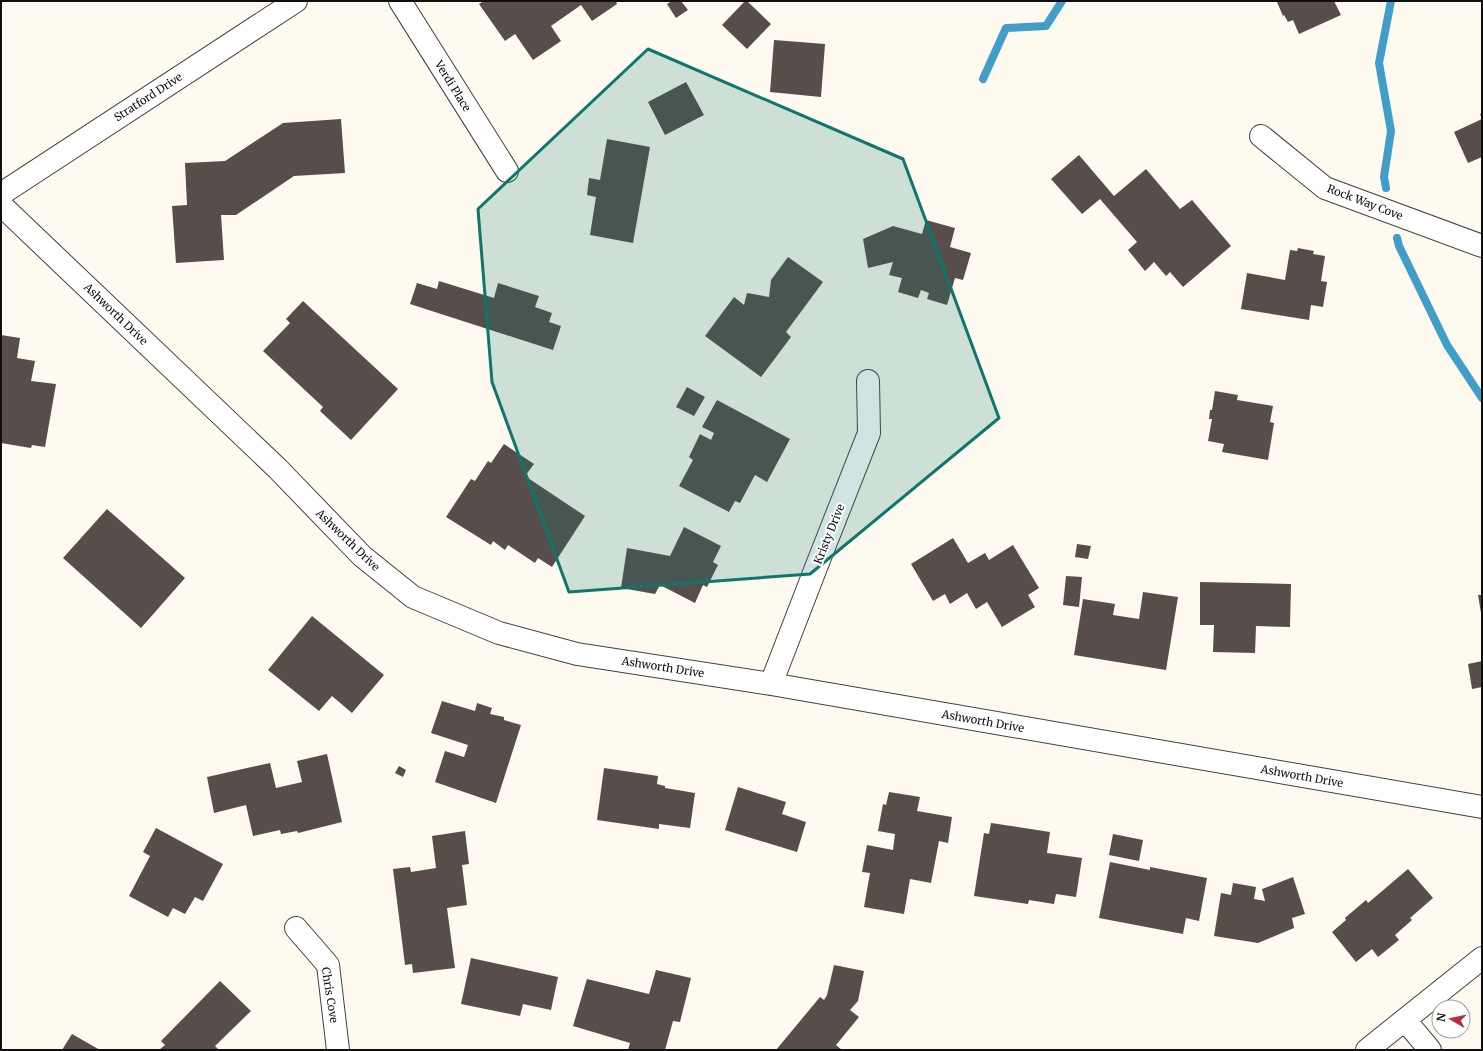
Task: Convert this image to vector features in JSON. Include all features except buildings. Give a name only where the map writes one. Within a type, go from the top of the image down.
[{"type":"street","name":"Stratford Drive","points":[[1,194],[296,1]]},
{"type":"street","name":"Verdi Place","points":[[400,1],[507,171]]},
{"type":"street","name":"Rock Way Cove","points":[[1261,136],[1325,188],[1482,246]]},
{"type":"street","name":"Ashworth Drive","points":[[1,205],[278,470],[362,556],[414,598],[499,633],[577,654],[771,684],[1482,807]]},
{"type":"street","name":"Kristy Drive","points":[[771,684],[869,433],[868,381]]},
{"type":"street","name":"Chris Cove","points":[[296,928],[328,965],[338,1050]]},
{"type":"street","points":[[1368,1050],[1482,958]]},
{"type":"street","points":[[1405,1020],[1430,1050]]},
{"type":"highlighted area","points":[[648,49],[903,159],[999,418],[810,574],[569,592],[492,382],[478,209]]},
{"type":"waterway","points":[[983,79],[1006,28],[1046,26],[1062,1]]},
{"type":"waterway","points":[[1386,188],[1384,177],[1391,131],[1379,63],[1391,1]]},
{"type":"waterway","points":[[1397,238],[1399,246],[1447,345],[1482,398]]}]
